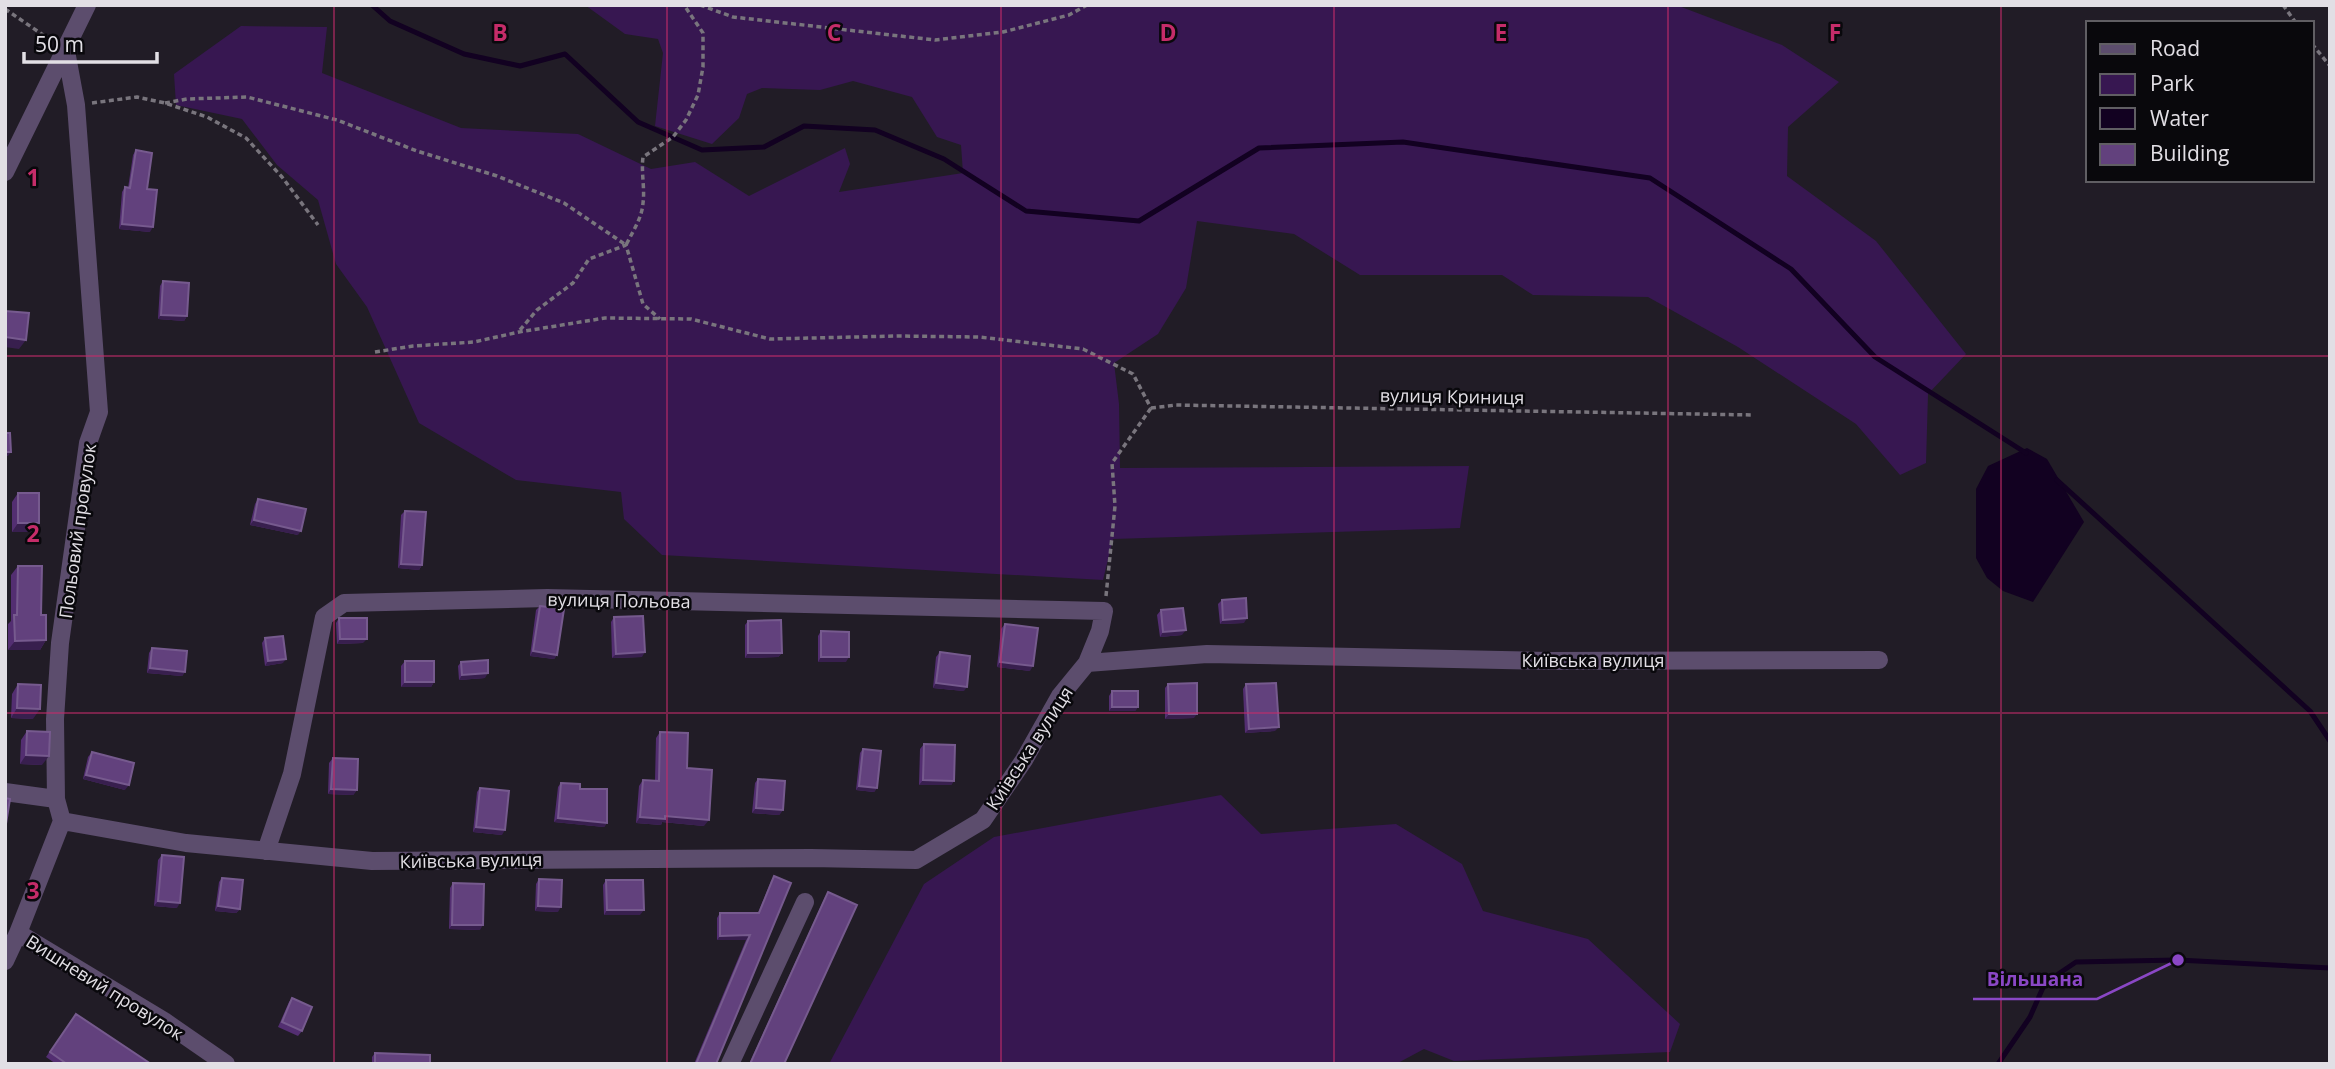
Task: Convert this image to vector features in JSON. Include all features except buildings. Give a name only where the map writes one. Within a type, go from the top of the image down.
[{"type":"street","points":[[5,172],[88,5]]},
{"type":"street","name":"Польовий провулок","points":[[62,821],[56,799],[55,719],[61,643],[88,443],[99,412],[76,105],[66,51]]},
{"type":"street","name":"вулиця Польова","points":[[266,851],[292,774],[324,617],[344,603],[547,598],[1104,611]]},
{"type":"street","points":[[1087,663],[1100,631],[1104,611]]},
{"type":"street","name":"Київська вулиця","points":[[62,821],[186,844],[372,861],[756,858],[916,860],[983,820],[1024,760],[1060,696],[1087,663],[1207,654],[1548,661],[1879,660]]},
{"type":"street","points":[[5,792],[56,799]]},
{"type":"street","points":[[5,961],[19,933],[62,821]]},
{"type":"street","points":[[730,1064],[805,902]]},
{"type":"street","name":"Вишневий провулок","points":[[19,933],[164,1021],[226,1064]]},
{"type":"path","points":[[519,332],[537,310],[573,283],[589,259],[626,245],[640,219],[644,201],[641,177],[643,157],[673,137],[686,120],[698,95],[703,67],[703,33],[684,5]]},
{"type":"path","points":[[700,5],[733,17],[935,40],[1003,32],[1069,15],[1087,5]]},
{"type":"path","points":[[2283,5],[2295,21]]},
{"type":"path","points":[[5,9],[66,51]]},
{"type":"path","points":[[2314,46],[2330,66]]},
{"type":"path","points":[[76,105],[137,97],[207,117],[246,138],[282,177],[318,225]]},
{"type":"path","points":[[165,103],[187,99],[247,97],[337,120],[417,151],[497,176],[564,203],[626,245],[643,303],[660,319]]},
{"type":"path","points":[[375,352],[412,346],[474,342],[606,318],[691,319],[770,339],[979,337],[1083,349],[1133,374],[1151,408],[1112,463],[1115,506],[1104,611]]},
{"type":"path","name":"вулиця Криниця","points":[[1151,408],[1176,405],[1754,415]]},
{"type":"green space","points":[[585,5],[1676,5],[1782,45],[1839,82],[1788,127],[1787,176],[1876,241],[1966,354],[1928,394],[1926,463],[1900,475],[1856,424],[1738,347],[1648,297],[1533,295],[1502,275],[1360,275],[1294,234],[1197,221],[1186,288],[1158,334],[1114,363],[1119,404],[1120,468],[1469,466],[1460,528],[1113,539],[1103,580],[662,555],[624,519],[621,492],[516,480],[419,423],[367,307],[336,264],[318,200],[277,165],[242,119],[176,105],[174,74],[241,26],[327,27],[322,73],[461,128],[578,134],[651,169],[695,162],[749,196],[845,148],[850,164],[839,192],[963,173],[961,145],[937,137],[912,97],[853,81],[820,90],[762,88],[747,94],[739,118],[712,144],[655,126],[663,53],[658,39],[625,34]]},
{"type":"green space","points":[[1221,795],[1261,834],[1396,824],[1462,864],[1483,911],[1588,939],[1680,1024],[1670,1052],[1454,1061],[1424,1049],[1396,1064],[829,1064],[924,884],[994,837]]},
{"type":"water","points":[[2027,448],[2047,459],[2084,522],[2033,602],[2003,591],[1987,578],[1976,558],[1976,489],[1988,466]]},
{"type":"waterway","points":[[372,5],[390,21],[464,54],[520,66],[565,54],[638,122],[702,150],[764,147],[804,126],[875,130],[944,159],[1026,211],[1139,221],[1259,148],[1403,142],[1650,178],[1791,269],[1875,357],[2026,453]]},
{"type":"waterway","points":[[2057,480],[2310,711],[2330,741]]},
{"type":"waterway","points":[[1998,1064],[2030,1017],[2045,983],[2076,962],[2178,960],[2330,968]]},
{"type":"place","name":"Вільшана","points":[[2178,960]]}]
